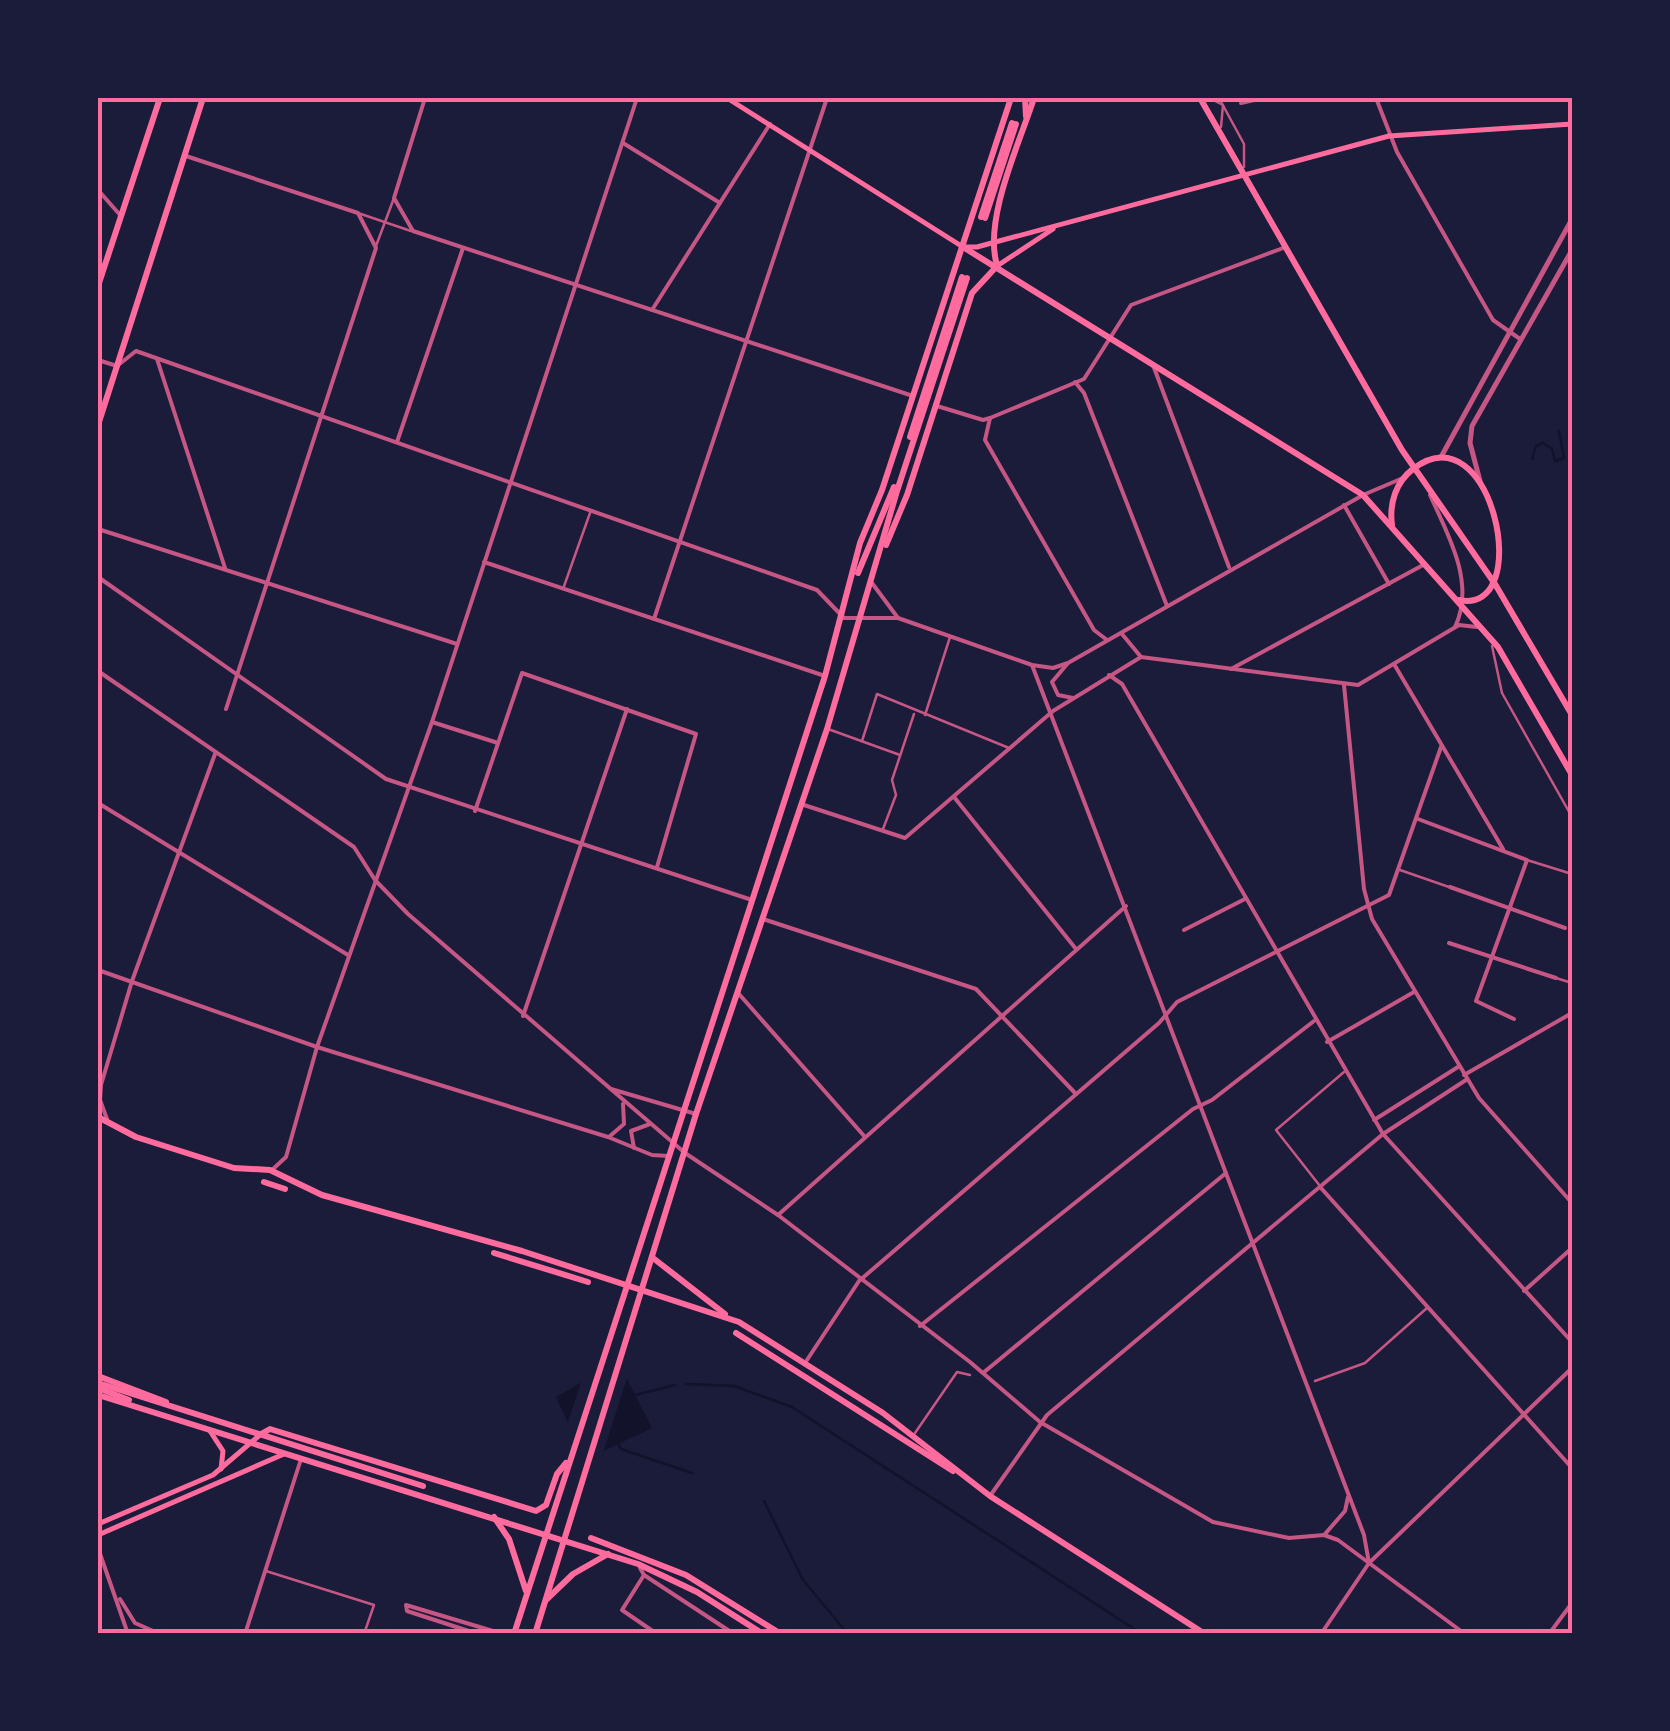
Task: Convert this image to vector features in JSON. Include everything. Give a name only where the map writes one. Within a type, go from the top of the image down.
[{"type":"main road","points":[[98,286],[160,98]]},
{"type":"main road","points":[[98,425],[203,98]]},
{"type":"main road","points":[[727,98],[1364,495],[1488,635],[1572,772]]},
{"type":"main road","points":[[514,1634],[550,1507],[570,1458],[844,618],[860,544],[1012,98]]},
{"type":"main road","points":[[1022,98],[1026,122]]},
{"type":"main road","points":[[997,266],[993,245],[997,212],[1034,98]]},
{"type":"main road","points":[[1200,98],[1414,468],[1495,584],[1572,715]]},
{"type":"main road","points":[[983,217],[1014,123]]},
{"type":"main road","points":[[962,247],[993,245],[1389,136],[1572,124]]},
{"type":"main road","points":[[879,560],[972,294],[997,266],[1068,222]]},
{"type":"main road","points":[[535,1634],[569,1513],[696,1114],[827,729],[964,278],[888,504],[851,590]]},
{"type":"main road","points":[[1393,529],[1392,502],[1403,478],[1414,468],[1440,458],[1464,462],[1480,481],[1502,552],[1495,584],[1476,600],[1458,600]]},
{"type":"main road","points":[[98,1117],[136,1138],[234,1168],[270,1170],[322,1195],[643,1289],[740,1322]]},
{"type":"main road","points":[[264,1182],[285,1189]]},
{"type":"main road","points":[[494,1253],[588,1282]]},
{"type":"main road","points":[[653,1258],[673,1278],[805,1362],[954,1471]]},
{"type":"main road","points":[[736,1332],[1206,1634]]},
{"type":"main road","points":[[98,1376],[187,1412]]},
{"type":"main road","points":[[98,1389],[261,1434],[423,1486]]},
{"type":"main road","points":[[98,1389],[250,1444],[493,1516],[638,1564],[697,1592],[763,1634]]},
{"type":"main road","points":[[98,1524],[221,1470],[270,1429],[536,1511],[550,1507]]},
{"type":"main road","points":[[210,1431],[222,1451],[221,1470]]},
{"type":"main road","points":[[98,1535],[284,1454]]},
{"type":"main road","points":[[493,1516],[509,1539],[527,1593]]},
{"type":"main road","points":[[591,1538],[686,1574],[781,1634]]},
{"type":"main road","points":[[546,1600],[573,1574],[608,1554]]},
{"type":"street","points":[[226,709],[425,98]]},
{"type":"street","points":[[270,1170],[286,1157],[318,1046],[432,722],[637,98]]},
{"type":"street","points":[[654,619],[827,98]]},
{"type":"street","points":[[1209,98],[1223,105]]},
{"type":"street","points":[[1219,98],[1244,144],[1244,173]]},
{"type":"street","points":[[1240,104],[1263,98]]},
{"type":"street","points":[[1376,98],[1389,136],[1493,320],[1522,340]]},
{"type":"street","points":[[1221,134],[1223,105]]},
{"type":"street","points":[[652,310],[770,124]]},
{"type":"street","points":[[623,143],[720,203]]},
{"type":"street","points":[[184,155],[913,396]]},
{"type":"street","points":[[98,190],[121,216]]},
{"type":"street","points":[[394,198],[413,231]]},
{"type":"street","points":[[358,213],[376,248]]},
{"type":"street","points":[[1440,458],[1572,219]]},
{"type":"street","points":[[936,406],[990,418],[1075,382],[1086,376],[1131,304],[1286,247]]},
{"type":"street","points":[[396,443],[463,248]]},
{"type":"street","points":[[1480,481],[1470,432],[1572,250]]},
{"type":"street","points":[[98,360],[117,366],[136,351],[816,590],[844,618],[898,618],[950,638],[1053,668],[1364,495],[1403,478]]},
{"type":"street","points":[[156,358],[225,568]]},
{"type":"street","points":[[1151,361],[1230,569]]},
{"type":"street","points":[[1075,382],[1084,393],[1166,606]]},
{"type":"street","points":[[990,418],[985,440],[1098,636],[1107,640]]},
{"type":"street","points":[[1424,482],[1460,565],[1454,628]]},
{"type":"street","points":[[1344,506],[1389,584]]},
{"type":"street","points":[[562,588],[590,511]]},
{"type":"street","points":[[98,529],[457,644]]},
{"type":"street","points":[[483,562],[825,676]]},
{"type":"street","points":[[1231,669],[1425,564]]},
{"type":"street","points":[[98,577],[386,779],[752,900]]},
{"type":"street","points":[[872,582],[898,618]]},
{"type":"street","points":[[800,804],[905,838],[1053,711],[1141,657],[1358,685],[1454,628],[1468,624],[1488,635],[1502,693],[1572,816]]},
{"type":"street","points":[[1117,635],[1128,636],[1141,657]]},
{"type":"street","points":[[925,716],[950,638]]},
{"type":"street","points":[[1068,663],[1052,682],[1058,695],[1073,698]]},
{"type":"street","points":[[1394,663],[1503,849]]},
{"type":"street","points":[[1032,664],[1053,711],[1369,1562]]},
{"type":"street","points":[[98,671],[354,846],[375,880],[523,1016],[685,1153],[778,1216],[983,1373],[1040,1422],[1212,1522],[1288,1538],[1324,1535],[1338,1540],[1465,1634]]},
{"type":"street","points":[[475,811],[522,673],[696,734],[656,868]]},
{"type":"street","points":[[1109,676],[1122,684],[1326,1042],[1383,1134],[1572,1342]]},
{"type":"street","points":[[1344,685],[1348,756],[1368,904],[1458,1067],[1572,1203]]},
{"type":"street","points":[[862,740],[878,694],[925,716],[1005,743],[1010,749]]},
{"type":"street","points":[[523,1016],[627,709]]},
{"type":"street","points":[[883,831],[896,795],[892,780],[915,711]]},
{"type":"street","points":[[432,722],[498,743]]},
{"type":"street","points":[[827,729],[900,754]]},
{"type":"street","points":[[805,1362],[859,1281],[1177,1002],[1392,892],[1441,747]]},
{"type":"street","points":[[114,1125],[104,1114],[100,1092],[132,982],[216,753]]},
{"type":"street","points":[[953,796],[1076,950]]},
{"type":"street","points":[[98,803],[348,956]]},
{"type":"street","points":[[1418,820],[1572,874]]},
{"type":"street","points":[[1514,1018],[1477,1004],[1526,860]]},
{"type":"street","points":[[1400,870],[1565,928]]},
{"type":"street","points":[[1184,930],[1245,899]]},
{"type":"street","points":[[778,1216],[1126,906]]},
{"type":"street","points":[[763,918],[976,989],[1076,1094]]},
{"type":"street","points":[[1449,943],[1572,984]]},
{"type":"street","points":[[98,970],[318,1046],[669,1156]]},
{"type":"street","points":[[1326,1042],[1414,992]]},
{"type":"street","points":[[738,993],[865,1137]]},
{"type":"street","points":[[990,1496],[1040,1422],[1383,1134],[1465,1077],[1572,1013]]},
{"type":"street","points":[[920,1326],[1314,1021]]},
{"type":"street","points":[[1374,1120],[1458,1067]]},
{"type":"street","points":[[1344,1072],[1276,1130],[1321,1188],[1572,1468]]},
{"type":"street","points":[[607,1087],[696,1114]]},
{"type":"street","points":[[608,1137],[624,1124],[622,1099]]},
{"type":"street","points":[[634,1148],[631,1130],[644,1124],[655,1126]]},
{"type":"street","points":[[983,1373],[1226,1172]]},
{"type":"street","points":[[1524,1291],[1572,1248]]},
{"type":"street","points":[[1315,1380],[1366,1362],[1427,1308]]},
{"type":"street","points":[[1321,1634],[1369,1562],[1572,1368]]},
{"type":"street","points":[[912,1438],[956,1372],[970,1376]]},
{"type":"street","points":[[244,1634],[301,1459]]},
{"type":"street","points":[[1324,1535],[1337,1525],[1348,1498]]},
{"type":"street","points":[[98,1548],[128,1634]]},
{"type":"street","points":[[638,1564],[644,1575],[734,1634]]},
{"type":"street","points":[[265,1570],[374,1605],[364,1634]]},
{"type":"street","points":[[644,1575],[622,1610],[657,1634]]},
{"type":"street","points":[[117,1595],[135,1623],[160,1634]]},
{"type":"street","points":[[1549,1634],[1572,1604]]},
{"type":"street","points":[[478,1634],[408,1611],[406,1605],[504,1634]]},
{"type":"shaded area","points":[[601,1371],[627,1379],[652,1428],[603,1451],[577,1442],[556,1397]]},
{"type":"pier","points":[[601,1366],[628,1375],[602,1456],[575,1447],[566,1428],[583,1376]]},
{"type":"waterway","points":[[1532,459],[1536,446],[1543,443],[1552,449],[1555,461],[1564,458],[1559,431]]},
{"type":"waterway","points":[[686,1384],[734,1386],[792,1407],[1142,1634]]},
{"type":"waterway","points":[[635,1395],[675,1385]]},
{"type":"waterway","points":[[618,1444],[621,1449],[692,1473]]},
{"type":"waterway","points":[[764,1501],[803,1580],[848,1634]]}]
